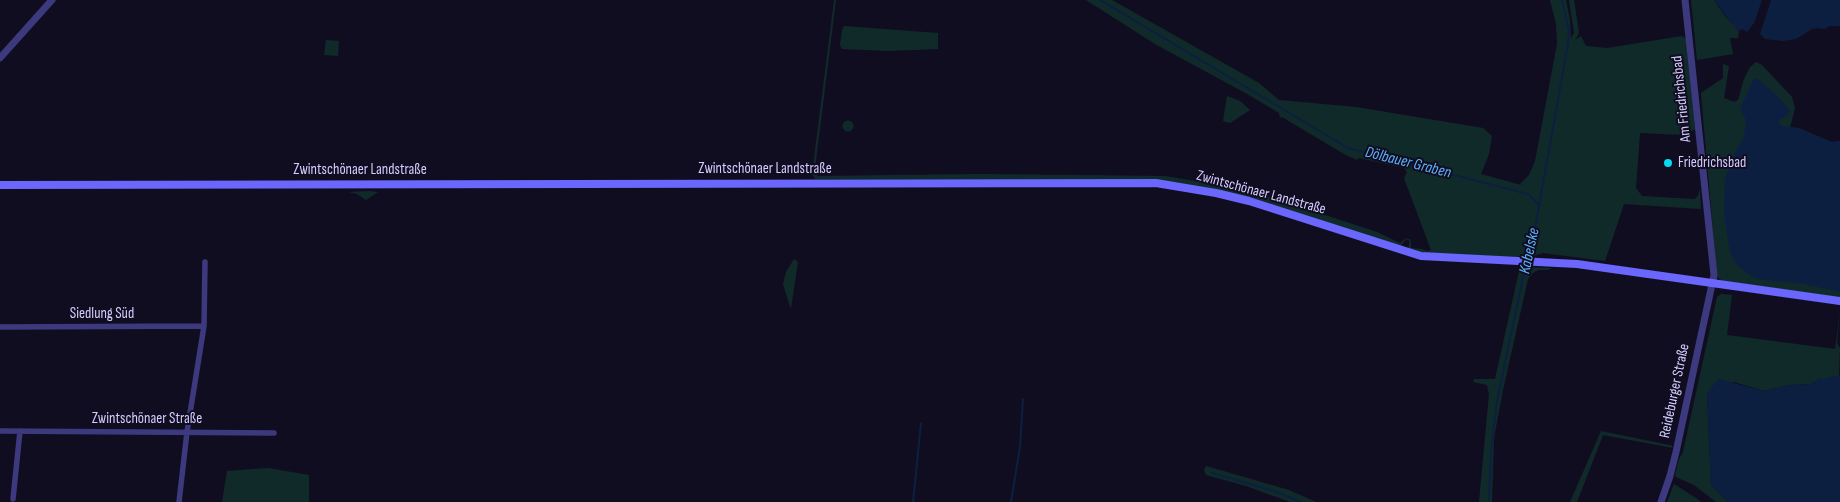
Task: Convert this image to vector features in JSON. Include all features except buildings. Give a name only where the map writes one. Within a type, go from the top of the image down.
[{"type":"main road","name":"Zwintschönaer Landstraße","points":[[0,185],[1156,183],[1216,193],[1264,205],[1414,254],[1430,257],[1577,264],[1712,284]]},
{"type":"main road","points":[[1712,284],[1840,302]]},
{"type":"street","points":[[0,58],[52,0]]},
{"type":"street","name":"Am Friedrichsbad","points":[[1685,0],[1714,275],[1712,284]]},
{"type":"street","points":[[179,502],[187,432],[204,326],[205,262]]},
{"type":"street","name":"Reideburger Straße","points":[[1661,502],[1674,460],[1712,284]]},
{"type":"street","name":"Siedlung Süd","points":[[0,326],[204,326]]},
{"type":"street","name":"Zwintschönaer Straße","points":[[0,431],[274,432]]},
{"type":"street","points":[[13,500],[20,431]]},
{"type":"green space","points":[[834,0],[836,0],[815,168],[815,174],[818,176],[981,174],[1165,176],[1219,185],[1273,198],[1377,232],[1400,243],[1406,238],[1411,240],[1411,248],[1427,251],[1431,250],[1404,178],[1407,172],[1404,168],[1359,158],[1357,160],[1344,154],[1282,117],[1280,118],[1279,113],[1249,95],[1155,44],[1086,0],[1112,0],[1259,83],[1279,100],[1356,107],[1483,128],[1492,136],[1489,154],[1481,174],[1521,185],[1529,175],[1535,161],[1557,44],[1556,24],[1550,0],[1566,0],[1571,38],[1574,33],[1569,0],[1574,0],[1579,33],[1575,40],[1581,36],[1586,46],[1607,48],[1682,36],[1686,39],[1695,129],[1685,135],[1640,133],[1636,188],[1642,196],[1694,199],[1698,196],[1700,189],[1701,209],[1624,204],[1605,261],[1543,253],[1534,256],[1516,257],[1423,253],[1408,249],[1410,241],[1406,239],[1400,247],[1252,198],[1161,180],[815,179],[812,174]]},
{"type":"green space","points":[[1691,0],[1714,0],[1739,31],[1738,38],[1730,38],[1733,54],[1697,60]]},
{"type":"green space","points":[[844,26],[938,33],[938,49],[888,51],[842,49],[840,45]]},
{"type":"green space","points":[[326,40],[339,41],[338,56],[324,55]]},
{"type":"green space","points":[[1756,62],[1762,65],[1792,97],[1795,108],[1790,128],[1780,127],[1763,84],[1807,283],[1840,290],[1840,298],[1723,281],[1717,277],[1701,93],[1723,78],[1723,64],[1729,66],[1724,98],[1734,102],[1738,100],[1744,79],[1750,67]]},
{"type":"green space","points":[[1227,96],[1240,101],[1250,110],[1230,123],[1223,121]]},
{"type":"green space","points":[[848,120],[854,126],[848,132],[842,126]]},
{"type":"green space","points":[[349,192],[378,192],[366,200],[357,194]]},
{"type":"green space","points":[[794,259],[798,262],[791,308],[783,284],[786,272]]},
{"type":"green space","points":[[1520,267],[1552,268],[1538,270],[1528,279],[1494,438],[1492,502],[1479,502],[1489,394],[1487,385],[1473,382],[1474,379],[1495,379]]},
{"type":"green space","points":[[1721,294],[1732,295],[1727,335],[1835,349],[1840,312],[1837,343],[1840,348],[1839,376],[1824,380],[1821,378],[1811,384],[1790,385],[1764,391],[1734,382],[1707,393],[1711,485],[1728,502],[1716,502],[1694,485],[1675,475],[1683,452],[1717,297]]},
{"type":"green space","points":[[1601,431],[1671,445],[1673,448],[1603,435],[1577,502],[1570,502]]},
{"type":"green space","points":[[1206,466],[1289,490],[1316,502],[1290,502],[1246,486],[1206,475],[1204,470]]},
{"type":"green space","points":[[268,468],[309,475],[309,502],[222,502],[227,471]]},
{"type":"green space","points":[[1674,484],[1696,498],[1701,502],[1667,502]]},
{"type":"water","points":[[1714,0],[1762,0],[1754,23],[1747,32],[1742,29],[1739,31]]},
{"type":"water","points":[[1771,0],[1840,0],[1840,26],[1812,29],[1796,39],[1783,41],[1765,39],[1760,34]]},
{"type":"water","points":[[1754,78],[1761,81],[1790,111],[1788,115],[1778,121],[1781,126],[1799,128],[1832,142],[1840,141],[1840,292],[1804,284],[1758,279],[1749,275],[1736,264],[1730,252],[1724,214],[1725,178],[1744,137],[1746,120],[1740,109]]},
{"type":"water","points":[[1840,375],[1840,502],[1728,502],[1711,485],[1707,393],[1718,379],[1764,391],[1790,385],[1811,384],[1821,378],[1825,379]]},
{"type":"waterway","name":"Dölbauer Graben","points":[[1100,0],[1348,148],[1528,194],[1539,205]]},
{"type":"waterway","name":"Kabelske","points":[[1527,258],[1535,228],[1568,44],[1569,32],[1562,0]]},
{"type":"waterway","name":"Kabelske","points":[[1489,502],[1491,450],[1497,401],[1526,263]]},
{"type":"waterway","points":[[1011,502],[1020,447],[1023,399]]},
{"type":"waterway","points":[[913,502],[921,423]]},
{"type":"waterway","points":[[1212,473],[1274,491],[1301,502]]},
{"type":"place","name":"Friedrichsbad","points":[[1668,163]]}]
